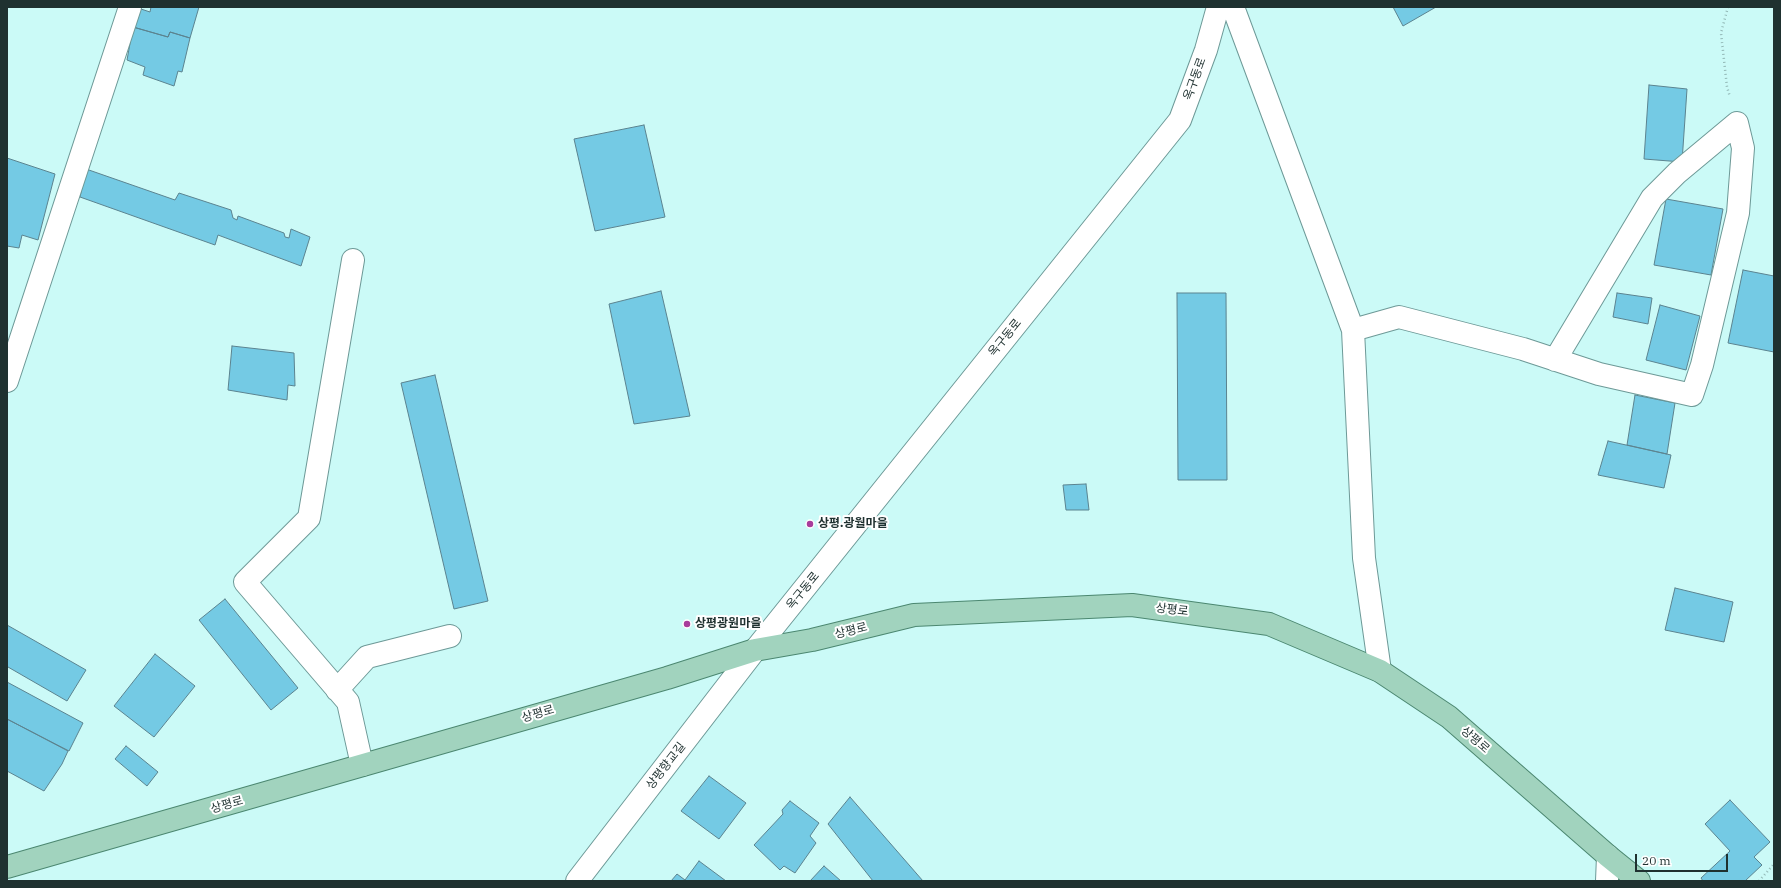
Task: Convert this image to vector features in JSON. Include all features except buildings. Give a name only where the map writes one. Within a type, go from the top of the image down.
[{"type":"main road","name":"상평로","points":[[7,867],[667,678],[755,650],[812,640],[914,615],[1132,605],[1269,624],[1380,671],[1449,717],[1608,856],[1639,881]]},
{"type":"street","points":[[7,379],[130,7]]},
{"type":"street","name":"옥구동로","points":[[755,650],[1180,120],[1206,50],[1218,7]]},
{"type":"street","points":[[1233,7],[1353,330],[1364,558],[1380,671]]},
{"type":"street","points":[[1353,330],[1399,317],[1555,360],[1599,374],[1692,395],[1702,365],[1738,213],[1743,148],[1737,123],[1677,173],[1652,198],[1555,360]]},
{"type":"street","points":[[353,260],[309,518],[245,582],[348,702],[362,765]]},
{"type":"street","points":[[337,690],[367,657],[450,636]]},
{"type":"street","name":"상평향교길","points":[[577,881],[755,650]]},
{"type":"street","points":[[1607,881],[1608,856]]},
{"type":"path","points":[[1728,7],[1721,33],[1727,87],[1737,123]]},
{"type":"path","points":[[1758,881],[1774,864]]},
{"type":"place","name":"상평.광월마을","points":[[810,524]]},
{"type":"place","name":"상평광원마을","points":[[687,624]]}]
